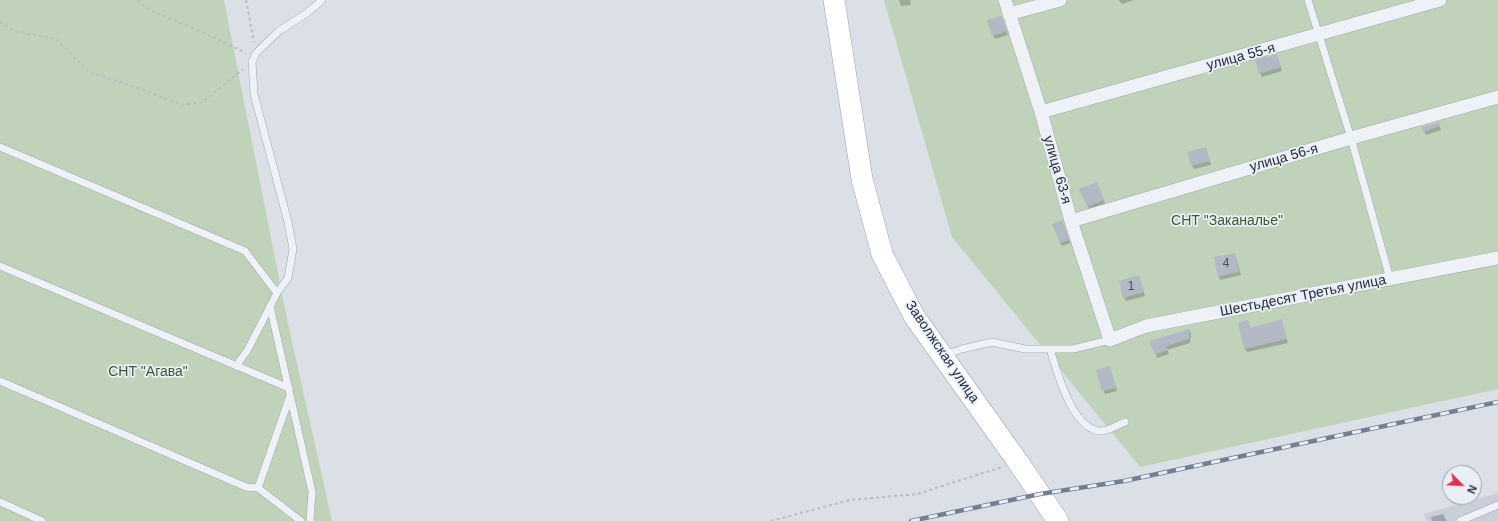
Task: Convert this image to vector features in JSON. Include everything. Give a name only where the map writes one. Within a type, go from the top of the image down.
[{"type":"main road","name":"Заволжская улица","points":[[834,0],[862,179],[882,254],[914,316],[1058,521]]},
{"type":"street","name":"улица 63-я","points":[[1005,0],[1041,112],[1071,220],[1110,340]]},
{"type":"street","points":[[1009,14],[1060,0]]},
{"type":"street","name":"улица 55-я","points":[[1041,112],[1440,0]]},
{"type":"street","name":"улица 56-я","points":[[1071,220],[1351,138],[1498,97]]},
{"type":"street","name":"Шестьдесят Третья улица","points":[[1110,340],[1146,326],[1498,258]]},
{"type":"lane","points":[[236,366],[247,351],[277,293],[288,278],[293,249],[288,222],[254,94],[254,58],[279,30],[307,13],[322,0]]},
{"type":"lane","points":[[1308,0],[1351,138],[1390,279]]},
{"type":"lane","points":[[0,147],[245,251],[277,293]]},
{"type":"lane","points":[[0,266],[289,388]]},
{"type":"lane","points":[[270,306],[312,492],[310,521]]},
{"type":"lane","points":[[942,356],[962,349],[992,342],[1024,349],[1073,349],[1110,340]]},
{"type":"lane","points":[[1050,349],[1067,400],[1086,426],[1102,431],[1125,422]]},
{"type":"lane","points":[[0,381],[246,487],[258,488],[301,521]]},
{"type":"lane","points":[[258,488],[290,396]]},
{"type":"lane","points":[[0,502],[42,521]]},
{"type":"lane","points":[[1460,521],[1498,505]]},
{"type":"path","points":[[138,0],[146,8],[200,31],[254,58]]},
{"type":"path","points":[[246,0],[254,58]]},
{"type":"path","points":[[0,22],[15,31],[56,39],[89,72],[138,88],[182,106],[203,102],[254,58]]},
{"type":"path","points":[[771,521],[850,500],[917,494],[1018,462]]},
{"type":"shaded area","points":[[1498,493],[1498,521],[1426,521],[1424,514],[1456,505],[1482,505],[1482,498]]},
{"type":"green space","name":"СНТ \"Агава\"","points":[[0,0],[224,0],[287,319],[332,521],[0,521]]},
{"type":"green space","name":"СНТ \"Заканалье\"","points":[[884,0],[1498,0],[1498,389],[1140,467],[952,237]]},
{"type":"building","points":[[1001,16],[1007,31],[992,36],[987,20]]},
{"type":"building","points":[[1277,54],[1281,67],[1259,74],[1255,60]]},
{"type":"building","points":[[1439,122],[1440,126],[1423,132],[1422,127]]},
{"type":"building","points":[[1206,147],[1210,161],[1191,166],[1187,152]]},
{"type":"building","points":[[1097,182],[1104,200],[1087,207],[1079,189]]},
{"type":"building","points":[[1062,220],[1069,240],[1060,243],[1052,224]]},
{"type":"building","points":[[1235,253],[1239,272],[1218,277],[1214,257]]},
{"type":"building","points":[[1139,275],[1144,292],[1123,298],[1119,281]]},
{"type":"building","points":[[1282,319],[1287,339],[1244,349],[1238,323],[1248,320],[1250,328]]},
{"type":"building","points":[[1190,329],[1189,339],[1166,346],[1168,350],[1155,355],[1149,341]]},
{"type":"building","points":[[1110,366],[1116,388],[1102,391],[1096,370]]},
{"type":"railway","points":[[911,521],[1040,494],[1124,481],[1498,402]]}]
